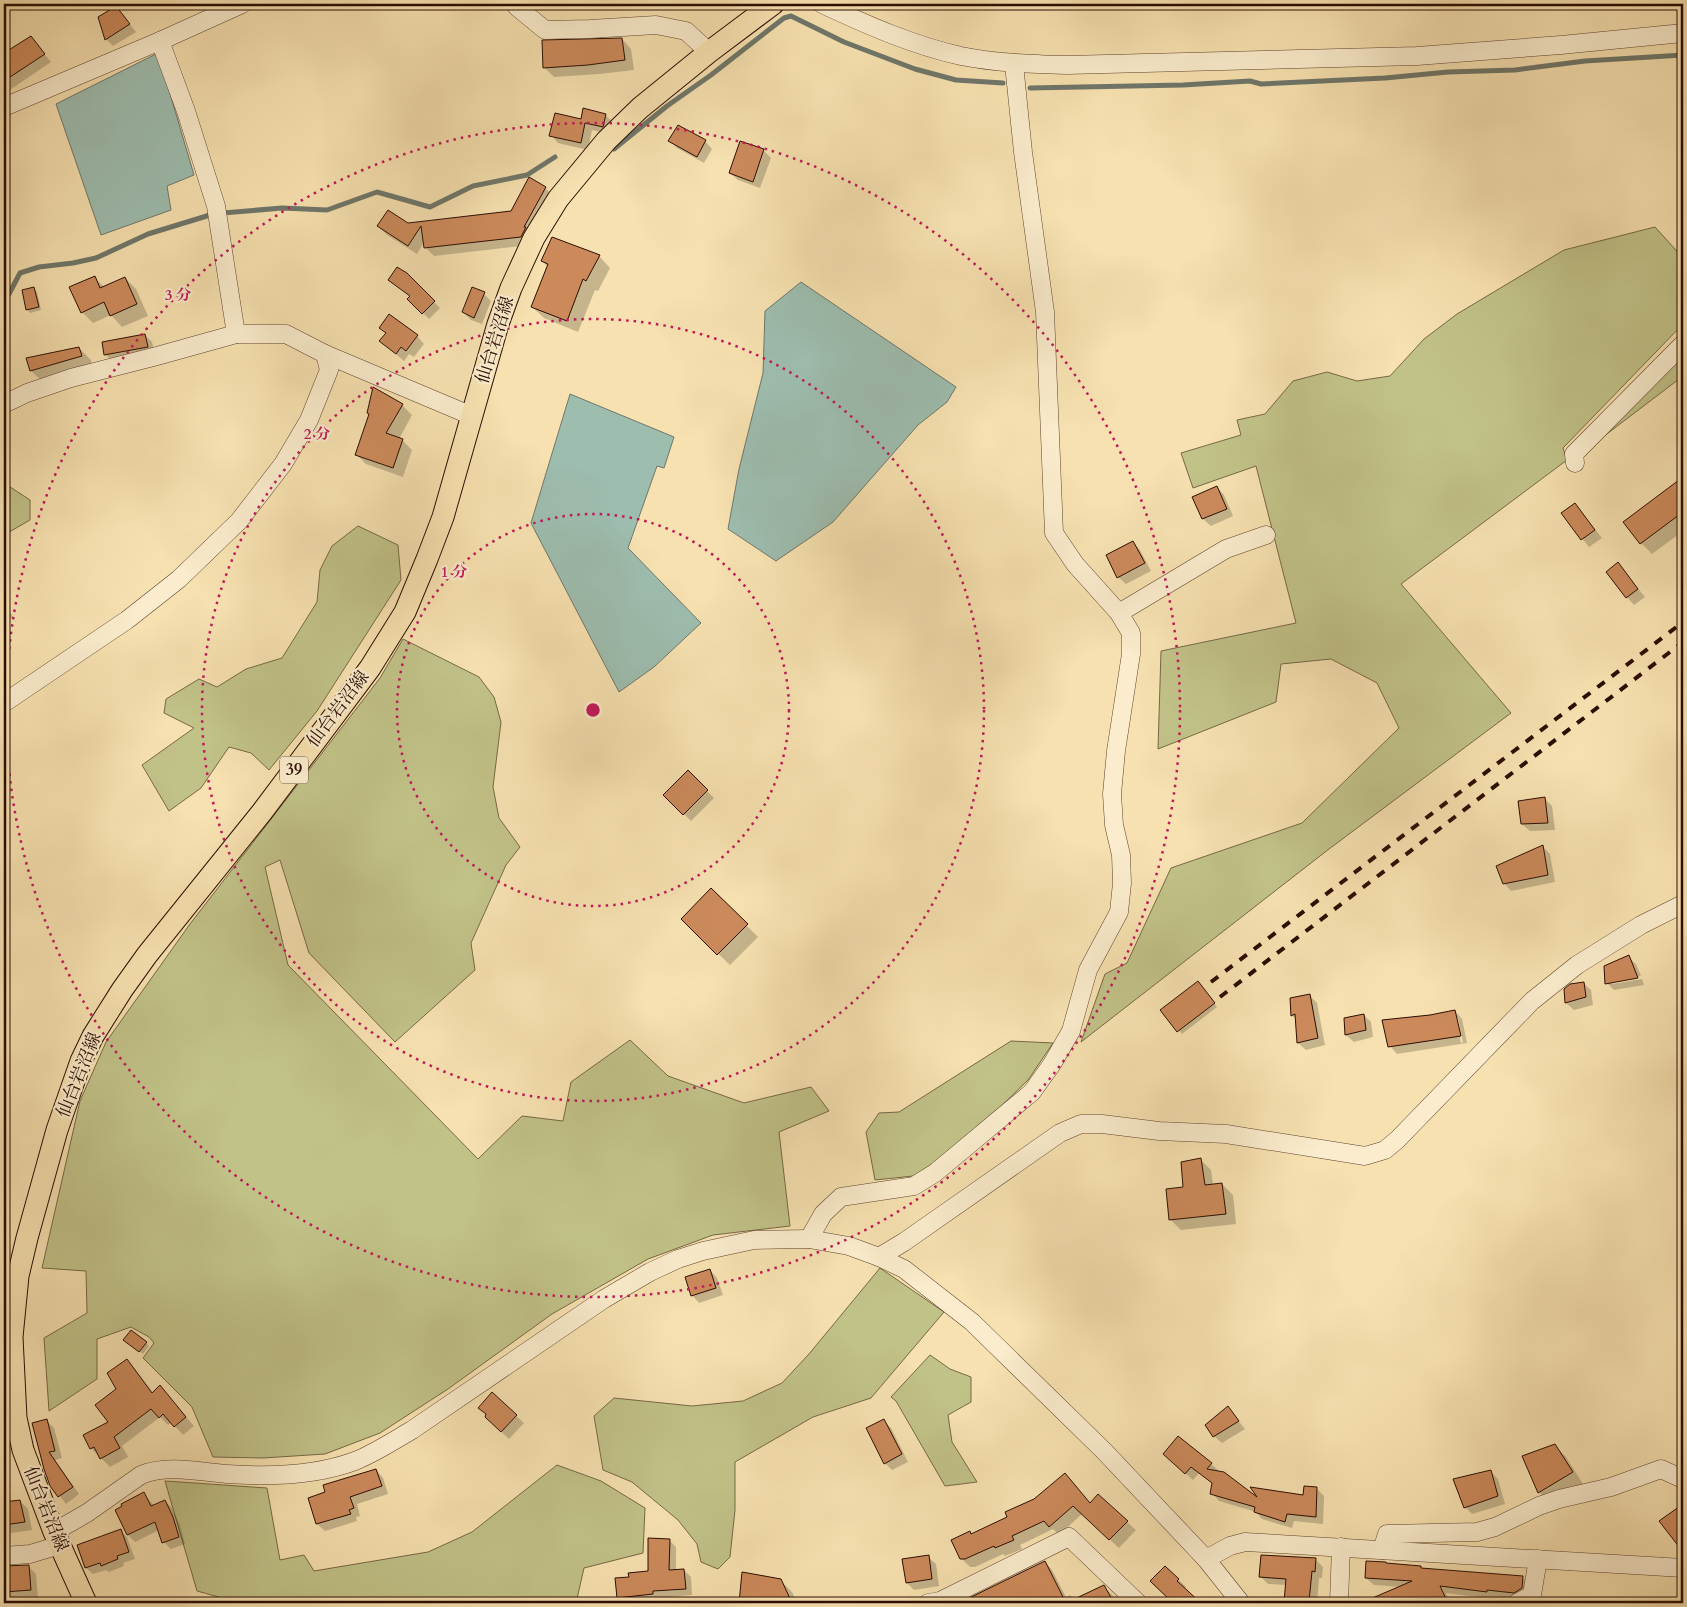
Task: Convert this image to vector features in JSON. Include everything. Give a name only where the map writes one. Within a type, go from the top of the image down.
[{"type":"main road","name":"仙台岩沼線","points":[[86,1603],[31,1475],[23,1450],[16,1418],[12,1336],[8,1314],[57,1130],[81,1061],[93,1036],[122,990],[262,812],[364,676],[405,612],[442,517],[498,324],[511,288],[534,238],[558,199],[606,141],[640,108],[709,52],[773,4]]},
{"type":"street","points":[[4,107],[242,4]]},
{"type":"street","points":[[515,4],[545,30],[590,30],[656,25],[686,31],[709,52]]},
{"type":"street","points":[[822,4],[860,22],[916,44],[962,56],[1014,64],[1067,65],[1417,56],[1683,33]]},
{"type":"street","points":[[160,41],[186,111],[216,206],[236,334]]},
{"type":"street","points":[[809,1239],[823,1214],[841,1197],[914,1186],[935,1173],[1032,1092],[1052,1064],[1071,1031],[1088,970],[1119,912],[1122,883],[1121,855],[1114,825],[1112,794],[1116,751],[1130,662],[1131,633],[1119,613],[1074,564],[1054,533],[1045,312],[1023,152],[1014,64]]},
{"type":"street","points":[[4,404],[27,393],[71,378],[236,334],[286,334],[325,354],[472,416]]},
{"type":"street","points":[[1575,463],[1574,454],[1683,344]]},
{"type":"street","points":[[4,703],[127,620],[179,579],[239,521],[283,464],[309,420],[329,370],[325,354]]},
{"type":"street","points":[[1119,613],[1226,549],[1266,534]]},
{"type":"street","points":[[879,1257],[904,1242],[1060,1133],[1081,1124],[1226,1134],[1364,1156],[1385,1150],[1397,1140],[1532,1001],[1577,965],[1641,925],[1683,904]]},
{"type":"street","points":[[4,1556],[30,1554],[57,1538],[87,1513],[148,1472],[178,1469],[228,1474],[298,1474],[354,1461],[383,1448],[412,1430],[596,1304],[650,1272],[678,1259],[731,1244],[754,1240],[809,1239],[849,1246],[879,1257],[904,1270],[972,1322],[1104,1451],[1206,1559],[1241,1603]]},
{"type":"street","points":[[1382,1550],[1387,1534],[1477,1532],[1495,1527],[1538,1506],[1611,1487],[1661,1469],[1683,1479]]},
{"type":"street","points":[[928,1603],[940,1601],[1069,1537],[1138,1603]]},
{"type":"street","points":[[1206,1559],[1230,1546],[1245,1542],[1683,1568]]},
{"type":"street","points":[[1339,1603],[1341,1547]]},
{"type":"street","points":[[1517,1603],[1532,1595],[1538,1559]]},
{"type":"green space","points":[[1655,227],[1683,258],[1683,324],[1563,448],[1567,460],[1401,584],[1511,713],[1329,849],[1081,1042],[1105,974],[1127,963],[1171,868],[1302,823],[1399,728],[1377,683],[1331,659],[1281,664],[1276,702],[1158,749],[1161,651],[1296,623],[1256,466],[1193,488],[1181,453],[1241,435],[1237,420],[1265,414],[1293,381],[1327,372],[1357,381],[1390,376],[1424,339],[1457,314],[1564,250]]},
{"type":"green space","points":[[1683,353],[1683,376],[1595,443]]},
{"type":"green space","points":[[4,483],[30,500],[30,520],[4,535]]},
{"type":"green space","points":[[358,526],[398,545],[401,580],[317,711],[269,770],[251,753],[229,747],[201,788],[169,811],[142,765],[194,728],[164,713],[166,699],[199,679],[217,687],[246,669],[282,658],[317,602],[320,570],[332,546]]},
{"type":"green space","points":[[403,639],[479,677],[494,697],[501,722],[493,787],[499,818],[520,847],[506,865],[471,943],[475,970],[395,1042],[309,953],[280,860],[265,867],[288,965],[478,1159],[522,1116],[563,1121],[571,1082],[630,1040],[668,1076],[744,1103],[811,1087],[829,1111],[779,1132],[790,1226],[713,1235],[648,1259],[552,1314],[448,1389],[380,1433],[325,1454],[263,1458],[213,1457],[192,1407],[143,1358],[154,1343],[149,1337],[131,1327],[97,1339],[97,1379],[49,1411],[44,1338],[87,1313],[86,1271],[42,1268],[80,1101],[106,1042],[190,924],[380,678]]},
{"type":"green space","points":[[1011,1041],[1053,1043],[1028,1080],[990,1117],[940,1159],[913,1176],[875,1180],[866,1132],[879,1113],[899,1112]]},
{"type":"green space","points":[[880,1268],[944,1312],[871,1398],[813,1417],[735,1462],[735,1510],[730,1557],[718,1569],[701,1562],[697,1544],[678,1520],[632,1482],[603,1470],[594,1416],[614,1398],[692,1406],[743,1401],[782,1383],[809,1354]]},
{"type":"green space","points":[[930,1355],[950,1369],[971,1377],[971,1402],[948,1415],[952,1442],[977,1482],[945,1486],[896,1401],[891,1397]]},
{"type":"green space","points":[[557,1465],[601,1481],[645,1508],[643,1553],[584,1568],[576,1603],[513,1603],[497,1600],[495,1603],[234,1603],[233,1601],[197,1591],[165,1481],[267,1488],[280,1560],[304,1555],[314,1571],[428,1552],[472,1532]]},
{"type":"shaded area","points":[[158,53],[194,175],[167,186],[171,210],[101,235],[56,104]]},
{"type":"shaded area","points":[[801,282],[956,387],[947,402],[918,425],[833,522],[776,561],[728,529],[739,469],[763,373],[765,311]]},
{"type":"shaded area","points":[[570,394],[674,437],[664,468],[657,466],[628,548],[701,623],[654,667],[619,692],[531,523]]},
{"type":"building","points":[[116,6],[130,24],[105,40],[98,17]]},
{"type":"building","points":[[31,36],[45,54],[4,81],[4,53]]},
{"type":"building","points":[[622,38],[625,60],[543,68],[542,40]]},
{"type":"building","points":[[583,108],[606,114],[603,127],[585,123],[581,143],[549,136],[555,113],[581,119]]},
{"type":"building","points":[[678,125],[706,140],[697,157],[668,141]]},
{"type":"building","points":[[740,141],[764,149],[753,182],[729,173]]},
{"type":"building","points":[[529,177],[546,187],[524,227],[526,227],[521,237],[424,248],[421,226],[408,246],[377,226],[388,210],[408,223],[511,211]]},
{"type":"building","points":[[552,237],[600,255],[586,281],[583,279],[567,321],[531,307],[548,264],[541,261]]},
{"type":"building","points":[[397,267],[407,273],[435,301],[422,314],[407,299],[410,296],[388,280]]},
{"type":"building","points":[[95,276],[100,288],[125,277],[137,304],[110,316],[104,302],[81,313],[69,287]]},
{"type":"building","points":[[34,287],[39,307],[26,310],[22,290]]},
{"type":"building","points":[[472,287],[485,292],[474,318],[462,312]]},
{"type":"building","points":[[389,314],[418,335],[406,351],[401,347],[396,354],[379,341],[386,333],[379,328]]},
{"type":"building","points":[[145,334],[148,347],[104,355],[102,342]]},
{"type":"building","points":[[79,347],[82,356],[30,371],[26,358]]},
{"type":"building","points":[[373,387],[403,404],[386,433],[403,439],[393,468],[355,455],[369,414],[367,413]]},
{"type":"building","points":[[1683,477],[1683,512],[1640,544],[1623,522]]},
{"type":"building","points":[[1217,486],[1227,509],[1202,519],[1192,497]]},
{"type":"building","points":[[1575,503],[1595,530],[1581,540],[1561,513]]},
{"type":"building","points":[[1133,541],[1145,563],[1117,578],[1106,555]]},
{"type":"building","points":[[1618,562],[1638,589],[1626,598],[1606,572]]},
{"type":"building","points":[[688,770],[708,790],[683,815],[663,795]]},
{"type":"building","points":[[1545,797],[1548,823],[1521,824],[1518,801]]},
{"type":"building","points":[[1543,845],[1548,875],[1503,884],[1496,866]]},
{"type":"building","points":[[711,888],[748,924],[717,955],[681,919]]},
{"type":"building","points":[[1629,955],[1638,978],[1605,984],[1604,966]]},
{"type":"building","points":[[1198,981],[1215,1003],[1177,1032],[1160,1010]]},
{"type":"building","points":[[1584,982],[1586,997],[1565,1003],[1564,989],[1570,984]]},
{"type":"building","points":[[1310,994],[1318,1038],[1297,1043],[1295,1014],[1291,1016],[1290,998]]},
{"type":"building","points":[[1455,1010],[1461,1036],[1388,1047],[1382,1020],[1430,1015]]},
{"type":"building","points":[[1364,1014],[1366,1030],[1345,1035],[1344,1018]]},
{"type":"building","points":[[1201,1158],[1205,1185],[1222,1183],[1226,1214],[1169,1220],[1166,1189],[1183,1187],[1181,1162]]},
{"type":"building","points":[[710,1269],[716,1288],[691,1296],[685,1277]]},
{"type":"building","points":[[131,1330],[147,1342],[139,1352],[123,1340]]},
{"type":"building","points":[[127,1359],[152,1393],[160,1385],[186,1417],[174,1427],[163,1414],[159,1418],[151,1409],[114,1437],[120,1448],[100,1459],[94,1447],[90,1449],[83,1435],[108,1422],[95,1405],[116,1389],[107,1373]]},
{"type":"building","points":[[492,1392],[517,1415],[501,1432],[485,1417],[486,1414],[478,1408]]},
{"type":"building","points":[[1228,1406],[1239,1421],[1213,1437],[1205,1425]]},
{"type":"building","points":[[47,1419],[55,1451],[49,1452],[73,1487],[58,1497],[50,1486],[44,1469],[32,1423]]},
{"type":"building","points":[[884,1419],[902,1454],[884,1464],[866,1428]]},
{"type":"building","points":[[1178,1436],[1212,1463],[1207,1469],[1224,1472],[1257,1497],[1250,1487],[1303,1495],[1304,1486],[1317,1487],[1316,1517],[1287,1514],[1285,1522],[1254,1512],[1255,1507],[1210,1494],[1212,1483],[1191,1467],[1185,1474],[1163,1454]]},
{"type":"building","points":[[1555,1444],[1573,1472],[1538,1493],[1522,1456]]},
{"type":"building","points":[[376,1469],[382,1486],[350,1497],[354,1508],[349,1510],[351,1514],[316,1524],[308,1498],[325,1492],[323,1485]]},
{"type":"building","points":[[1491,1470],[1498,1496],[1464,1508],[1453,1479]]},
{"type":"building","points":[[1065,1473],[1090,1503],[1098,1494],[1128,1521],[1109,1540],[1073,1506],[1049,1527],[1044,1521],[1012,1536],[1014,1540],[995,1548],[994,1546],[965,1559],[960,1559],[951,1540],[970,1531],[971,1534],[1007,1517],[1005,1512],[1034,1499]]},
{"type":"building","points":[[144,1492],[151,1506],[165,1500],[179,1537],[162,1543],[155,1522],[127,1535],[115,1510],[122,1506],[121,1504]]},
{"type":"building","points":[[20,1500],[25,1522],[4,1525],[4,1502]]},
{"type":"building","points":[[1683,1504],[1683,1552],[1659,1521]]},
{"type":"building","points":[[121,1529],[129,1552],[117,1556],[118,1559],[101,1566],[100,1563],[85,1568],[77,1545]]},
{"type":"building","points":[[648,1538],[670,1539],[669,1570],[684,1569],[686,1589],[653,1591],[653,1594],[617,1598],[615,1578],[629,1577],[628,1573],[648,1571]]},
{"type":"building","points":[[929,1555],[932,1579],[906,1583],[902,1559]]},
{"type":"building","points":[[1261,1555],[1316,1558],[1315,1572],[1312,1571],[1309,1602],[1284,1602],[1286,1579],[1259,1577]]},
{"type":"building","points":[[1045,1561],[1066,1603],[959,1603]]},
{"type":"building","points":[[1366,1561],[1421,1566],[1421,1568],[1523,1576],[1522,1588],[1514,1593],[1487,1590],[1487,1592],[1440,1586],[1448,1603],[1361,1603],[1412,1581],[1365,1578]]},
{"type":"building","points":[[29,1565],[31,1590],[4,1592],[4,1566]]},
{"type":"building","points":[[1165,1566],[1179,1579],[1177,1581],[1201,1603],[1173,1603],[1150,1581]]},
{"type":"building","points":[[742,1572],[781,1579],[792,1603],[739,1603]]},
{"type":"building","points":[[1104,1585],[1114,1603],[1066,1603]]},
{"type":"waterway","points":[[614,149],[667,106],[711,75],[784,18],[791,16],[844,42],[915,69],[956,80],[1003,83]]},
{"type":"waterway","points":[[1030,88],[1183,85],[1250,81],[1261,84],[1385,78],[1448,72],[1515,70],[1585,61],[1683,55]]},
{"type":"waterway","points":[[223,213],[282,208],[327,210],[377,192],[430,207],[473,186],[527,175],[555,157]]},
{"type":"waterway","points":[[4,301],[20,273],[39,267],[96,258],[148,234],[210,215]]},
{"type":"railway","points":[[1211,982],[1683,622]]},
{"type":"railway","points":[[1220,997],[1683,642]]}]
